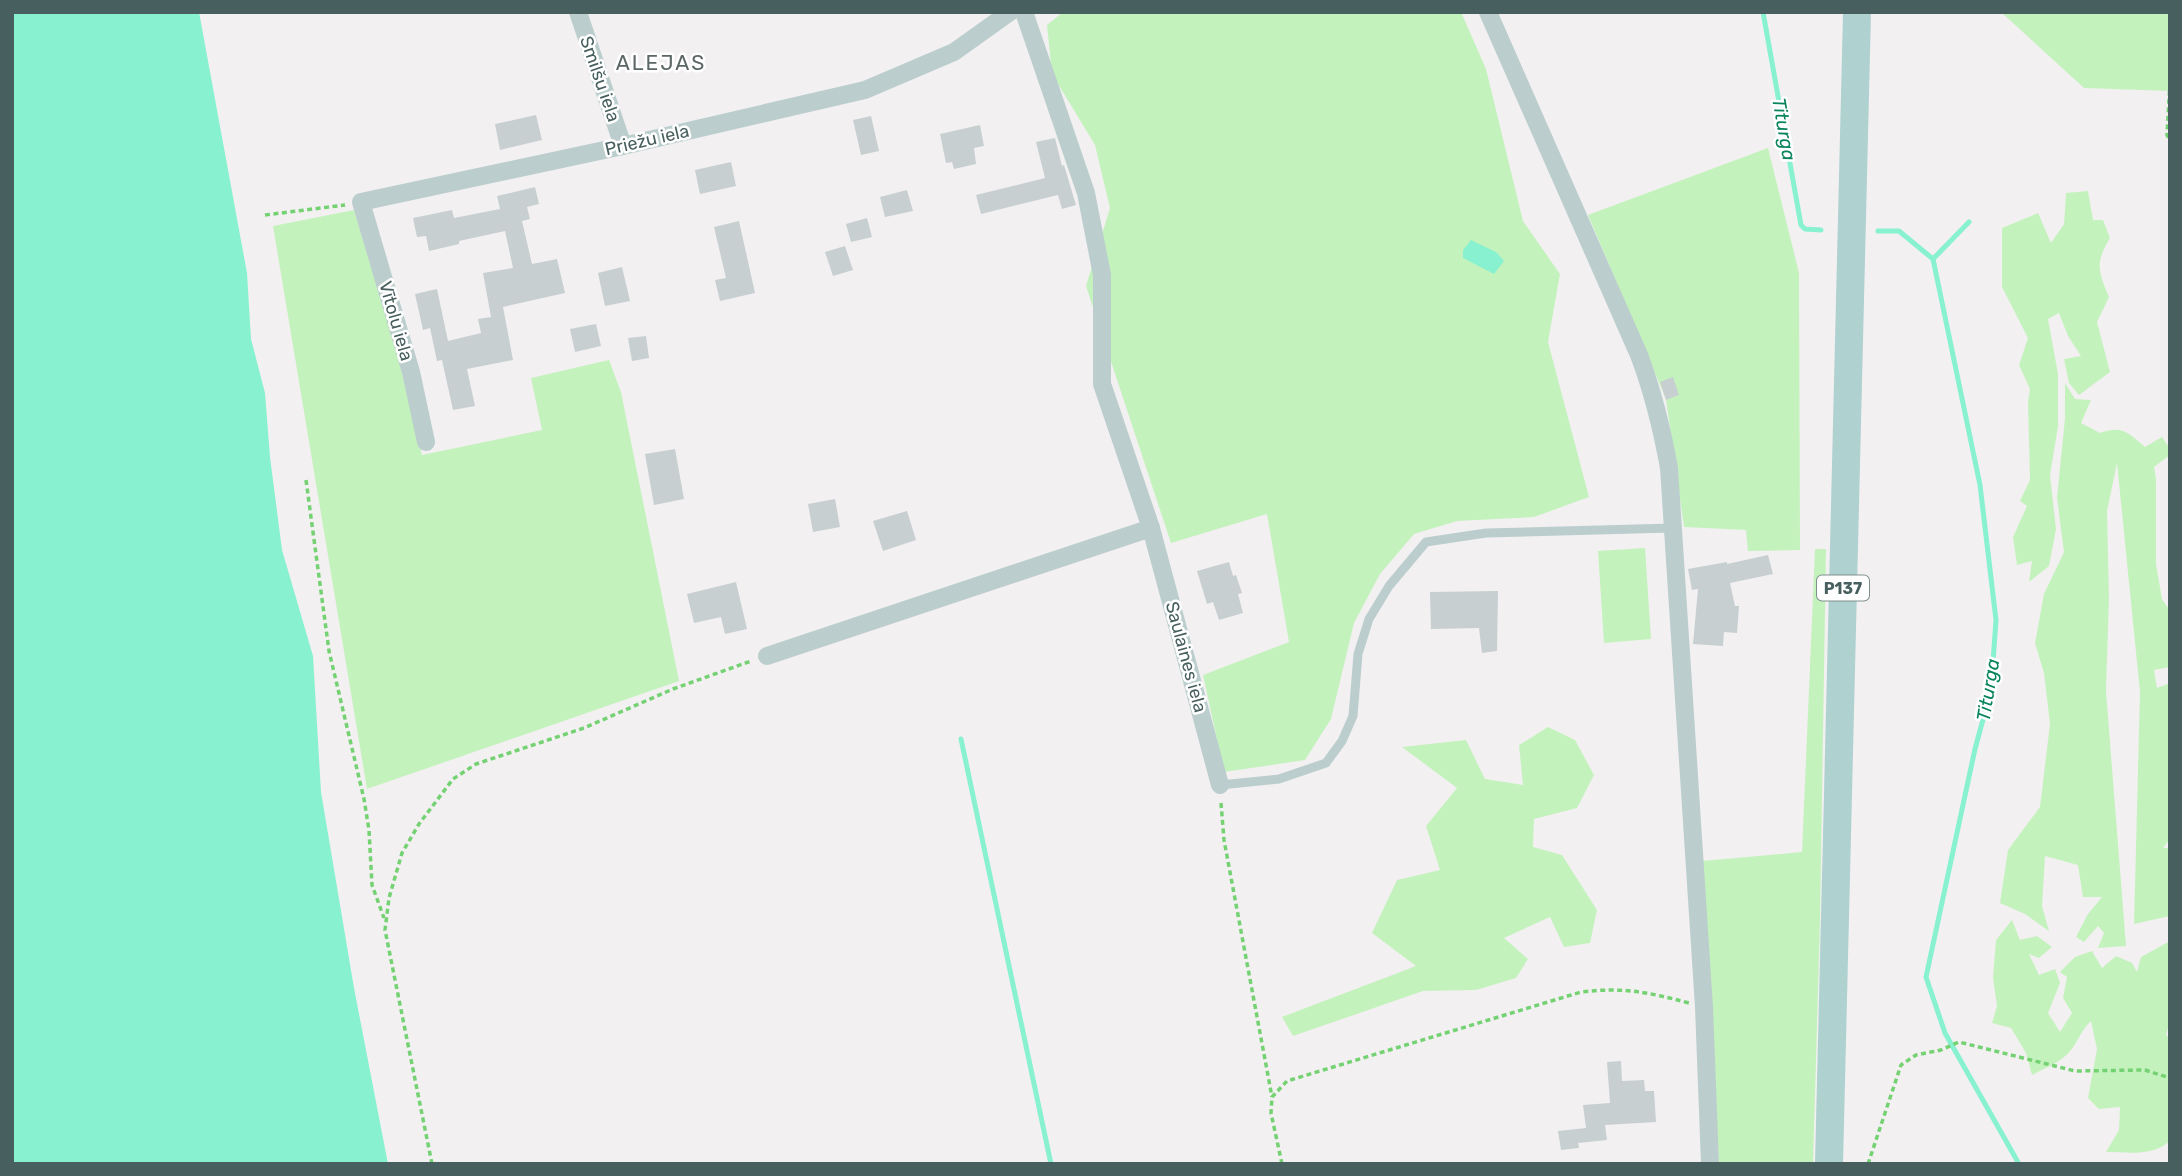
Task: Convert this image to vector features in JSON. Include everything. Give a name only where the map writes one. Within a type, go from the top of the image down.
[{"type":"main road","name":"P137","points":[[1829,1164],[1857,12]]},
{"type":"street","name":"Smilšu iela","points":[[578,12],[623,146]]},
{"type":"street","name":"Priežu iela","points":[[361,202],[623,146],[864,90],[954,52],[1010,12]]},
{"type":"street","name":"Saulaines iela","points":[[1024,12],[1086,193],[1102,275],[1102,384],[1151,528],[1220,785]]},
{"type":"street","points":[[1488,12],[1639,355],[1652,391],[1669,468],[1704,1007],[1710,1164]]},
{"type":"street","name":"Vītolu iela","points":[[361,202],[411,372],[426,442]]},
{"type":"street","points":[[767,656],[1151,528]]},
{"type":"lane","points":[[1220,785],[1279,779],[1325,763],[1342,741],[1353,716],[1358,654],[1369,620],[1389,586],[1426,542],[1486,533],[1673,528]]},
{"type":"path","points":[[2170,82],[2166,135],[2170,140]]},
{"type":"path","points":[[265,215],[361,202]]},
{"type":"path","points":[[306,480],[329,651],[364,799],[369,830],[372,885],[384,920],[432,1164]]},
{"type":"path","points":[[384,920],[402,853],[419,824],[453,779],[476,764],[584,728],[673,689],[767,656]]},
{"type":"path","points":[[1220,785],[1224,840],[1282,1164]]},
{"type":"path","points":[[1272,1097],[1287,1081],[1581,992],[1613,988],[1639,991],[1704,1007]]},
{"type":"path","points":[[1868,1164],[1901,1065],[1916,1055],[1941,1050],[1959,1042],[2075,1071],[2145,1070],[2170,1078]]},
{"type":"shaded area","points":[[12,12],[199,12],[247,273],[251,339],[265,393],[282,550],[313,656],[321,792],[354,988],[388,1164],[12,1164]]},
{"type":"shaded area","points":[[1063,12],[1461,12],[1486,69],[1523,221],[1560,274],[1548,342],[1589,497],[1534,517],[1457,521],[1414,534],[1380,574],[1354,623],[1331,719],[1305,760],[1224,772],[1203,675],[1289,642],[1267,514],[1171,543],[1086,286],[1110,208],[1095,145],[1052,74],[1047,25]]},
{"type":"shaded area","points":[[2001,12],[2170,12],[2170,91],[2084,88]]},
{"type":"shaded area","points":[[1768,148],[1799,273],[1800,550],[1748,551],[1746,530],[1684,527],[1666,399],[1588,215]]},
{"type":"shaded area","points":[[2088,191],[2093,220],[2103,220],[2110,238],[2100,260],[2102,280],[2109,297],[2097,322],[2110,372],[2079,395],[2069,383],[2064,359],[2081,356],[2068,336],[2059,313],[2048,319],[2058,374],[2058,426],[2050,475],[2056,529],[2049,566],[2029,582],[2032,561],[2017,565],[2013,537],[2027,506],[2020,501],[2030,480],[2030,389],[2019,365],[2028,338],[2002,287],[2002,228],[2038,213],[2051,243],[2064,224],[2066,193]]},
{"type":"shaded area","points":[[354,210],[399,360],[422,455],[542,430],[531,378],[609,360],[621,392],[679,681],[367,789],[273,226]]},
{"type":"shaded area","points":[[1471,240],[1496,252],[1504,261],[1494,274],[1463,258],[1463,250]]},
{"type":"shaded area","points":[[2065,383],[2075,399],[2091,400],[2081,423],[2100,433],[2120,430],[2145,447],[2162,437],[2170,449],[2170,455],[2154,467],[2156,564],[2162,599],[2170,611],[2170,667],[2154,670],[2157,688],[2170,683],[2170,839],[2163,848],[2170,848],[2170,916],[2134,924],[2140,692],[2117,463],[2107,511],[2109,598],[2106,691],[2126,946],[2098,948],[2104,933],[2098,926],[2084,942],[2076,937],[2088,914],[2102,897],[2083,897],[2078,865],[2045,856],[2042,906],[2049,931],[2025,914],[2000,903],[2008,850],[2040,807],[2050,724],[2044,673],[2035,643],[2044,594],[2064,552],[2057,498],[2065,418]]},
{"type":"shaded area","points":[[1645,548],[1651,639],[1604,643],[1598,551]]},
{"type":"shaded area","points":[[1815,549],[1826,549],[1813,1164],[1719,1164],[1702,861],[1802,852]]},
{"type":"shaded area","points":[[1548,727],[1575,740],[1594,775],[1577,808],[1534,819],[1533,847],[1562,855],[1597,910],[1590,943],[1564,947],[1550,917],[1504,938],[1528,959],[1516,978],[1476,990],[1423,991],[1293,1036],[1282,1017],[1416,966],[1372,933],[1397,880],[1440,870],[1426,826],[1457,788],[1402,747],[1466,740],[1485,779],[1523,785],[1519,745]]},
{"type":"shaded area","points":[[2012,920],[2020,940],[2037,936],[2052,947],[2039,958],[2029,954],[2039,975],[2055,969],[2060,983],[2048,1013],[2060,1032],[2072,1013],[2063,998],[2067,977],[2060,972],[2075,957],[2092,951],[2102,968],[2116,956],[2132,963],[2137,972],[2141,957],[2170,941],[2170,1021],[2166,1035],[2170,1039],[2170,1141],[2163,1146],[2140,1153],[2106,1152],[2119,1130],[2120,1107],[2099,1109],[2088,1098],[2097,1049],[2091,1021],[2063,1058],[2032,1075],[2026,1053],[2011,1028],[1992,1023],[1997,1006],[1993,978],[1996,940]]},
{"type":"building","points":[[536,115],[542,140],[500,150],[495,124]]},
{"type":"building","points":[[871,116],[879,151],[861,155],[853,120]]},
{"type":"building","points":[[980,125],[984,146],[974,148],[976,164],[954,169],[952,162],[946,163],[940,134]]},
{"type":"building","points":[[1055,138],[1076,205],[1062,209],[1058,195],[981,214],[976,195],[1045,178],[1036,142]]},
{"type":"building","points":[[731,162],[736,186],[700,194],[695,170]]},
{"type":"building","points":[[535,187],[539,204],[527,207],[530,219],[522,221],[532,264],[557,259],[565,293],[503,307],[513,360],[467,369],[475,406],[453,410],[442,360],[437,361],[430,328],[423,330],[415,294],[437,289],[448,341],[481,333],[478,319],[491,317],[483,273],[513,268],[505,231],[429,251],[426,236],[417,237],[413,218],[452,210],[454,218],[500,209],[497,196]]},
{"type":"building","points":[[907,190],[913,211],[885,217],[880,197]]},
{"type":"building","points":[[867,218],[872,237],[851,242],[846,224]]},
{"type":"building","points":[[739,221],[755,293],[720,301],[715,280],[726,278],[714,227]]},
{"type":"building","points":[[845,246],[853,270],[833,276],[825,252]]},
{"type":"building","points":[[622,267],[630,301],[605,306],[598,273]]},
{"type":"building","points":[[596,324],[601,346],[575,352],[570,329]]},
{"type":"building","points":[[646,336],[649,358],[632,361],[628,338]]},
{"type":"building","points":[[1673,377],[1679,395],[1666,400],[1660,382]]},
{"type":"building","points":[[675,449],[684,499],[654,505],[645,454]]},
{"type":"building","points":[[835,499],[840,527],[813,532],[808,504]]},
{"type":"building","points":[[907,511],[916,540],[883,551],[873,521]]},
{"type":"building","points":[[1768,555],[1773,574],[1730,583],[1735,606],[1739,606],[1737,633],[1724,632],[1723,646],[1693,644],[1698,589],[1692,590],[1688,569]]},
{"type":"building","points":[[1229,562],[1242,593],[1238,594],[1243,613],[1219,620],[1213,602],[1207,604],[1197,571]]},
{"type":"building","points":[[736,582],[747,629],[725,634],[721,617],[694,623],[687,594]]},
{"type":"building","points":[[1498,591],[1497,651],[1482,653],[1479,628],[1431,629],[1430,592]]},
{"type":"building","points":[[1621,1061],[1622,1081],[1644,1080],[1645,1091],[1654,1091],[1656,1122],[1605,1125],[1607,1140],[1578,1143],[1579,1148],[1561,1150],[1558,1131],[1586,1128],[1583,1105],[1610,1103],[1607,1062]]},
{"type":"waterway","name":"Titurga","points":[[1763,12],[1801,225],[1805,229],[1821,230]]},
{"type":"waterway","points":[[1933,259],[1969,222]]},
{"type":"waterway","name":"Titurga","points":[[1878,231],[1899,231],[1933,259],[1980,485],[1996,620],[1991,690],[1975,749],[1926,977],[1945,1033],[2019,1164]]},
{"type":"waterway","points":[[961,739],[1051,1164]]},
{"type":"district","name":"ALEJAS","points":[[661,62]]}]
